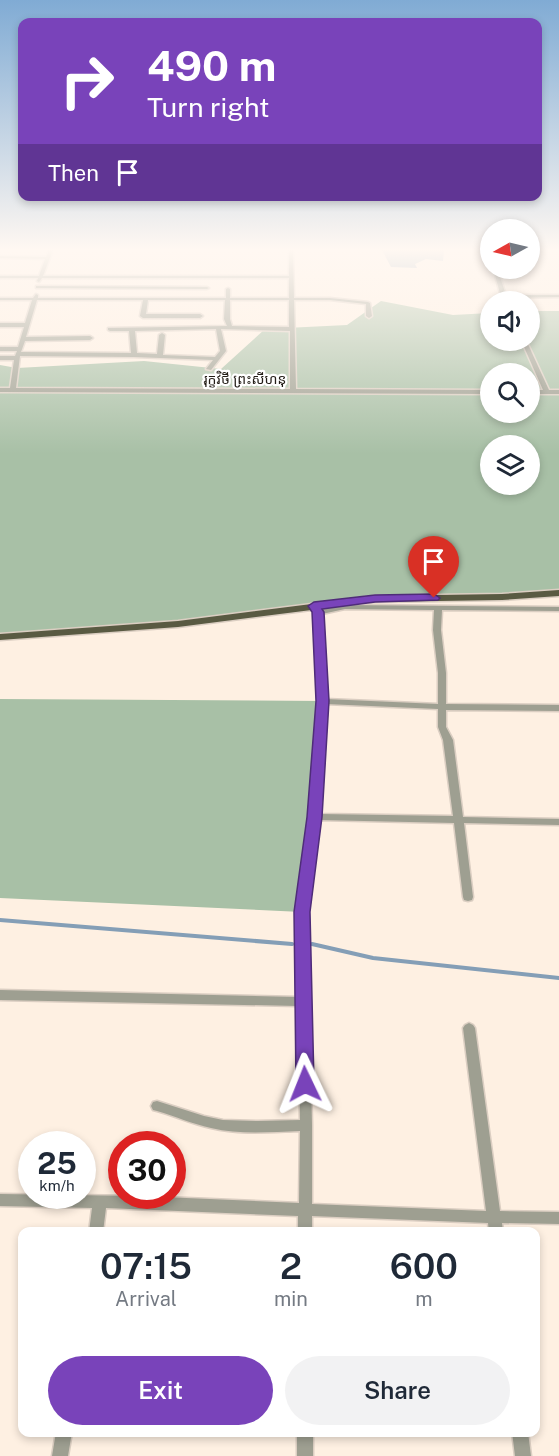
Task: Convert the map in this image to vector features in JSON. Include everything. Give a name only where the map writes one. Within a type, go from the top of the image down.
[{"type":"main road","points":[[0,637],[178,624],[316,609],[375,599],[451,603],[559,593]]},
{"type":"street","points":[[14,390],[18,354],[29,318]]},
{"type":"street","points":[[229,318],[230,327]]},
{"type":"street","points":[[291,318],[293,391]]},
{"type":"street","points":[[0,325],[27,324]]},
{"type":"street","points":[[110,329],[230,327],[291,329]]},
{"type":"street","points":[[209,369],[224,348],[218,328]]},
{"type":"street","points":[[132,329],[134,355]]},
{"type":"street","points":[[160,356],[162,335]]},
{"type":"street","points":[[23,339],[90,338]]},
{"type":"street","points":[[0,349],[18,354]]},
{"type":"street","points":[[528,351],[546,392]]},
{"type":"street","points":[[0,358],[18,354],[134,355],[216,359]]},
{"type":"street","name":"រុក្ខវិថី ព្រះសីហនុ","points":[[0,390],[480,392]]},
{"type":"street","points":[[540,392],[559,392]]},
{"type":"street","points":[[305,1227],[306,1125],[302,912],[315,817],[322,701],[316,609],[438,608],[451,603],[559,609]]},
{"type":"street","points":[[438,608],[436,630],[442,673],[441,707],[468,897]]},
{"type":"street","points":[[322,701],[441,707],[559,708]]},
{"type":"street","points":[[315,817],[559,822]]},
{"type":"street","points":[[0,994],[303,1002]]},
{"type":"street","points":[[469,1028],[495,1225]]},
{"type":"street","points":[[158,1106],[185,1117],[215,1124],[246,1127],[306,1125]]},
{"type":"street","points":[[0,1200],[305,1209],[495,1225],[559,1218]]},
{"type":"street","points":[[97,1227],[100,1202]]},
{"type":"street","points":[[60,1456],[63,1437]]},
{"type":"street","points":[[305,1437],[305,1456]]},
{"type":"street","points":[[521,1437],[523,1456]]},
{"type":"green space","points":[[357,318],[480,318],[480,351],[540,351],[540,318],[559,318],[559,593],[375,599],[178,624],[0,637],[0,365],[17,368],[144,361],[221,369],[265,329],[347,325]]},
{"type":"green space","points":[[0,699],[322,701],[302,912],[0,898]]},
{"type":"waterway","points":[[0,920],[292,944]]},
{"type":"waterway","points":[[312,944],[373,958],[559,978]]},
{"type":"route","points":[[305,1084],[302,912],[315,817],[322,701],[318,612],[314,606],[375,599],[434,598]]}]
